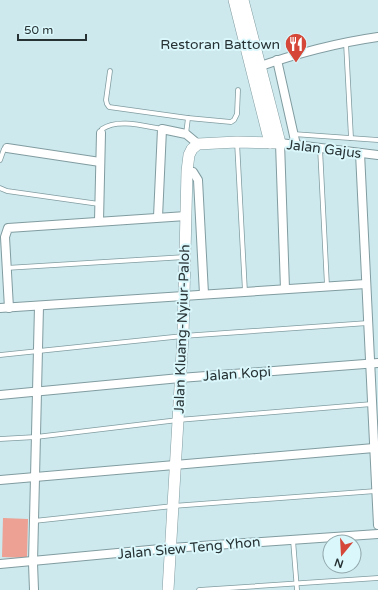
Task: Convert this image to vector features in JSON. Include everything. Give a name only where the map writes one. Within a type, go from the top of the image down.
[{"type":"street","points":[[234,0],[256,68],[275,143],[285,289]]},
{"type":"street","points":[[244,0],[256,68]]},
{"type":"street","points":[[256,68],[277,60],[346,42],[378,38]]},
{"type":"street","points":[[277,60],[296,145]]},
{"type":"street","points":[[158,217],[162,129],[186,134],[198,144],[237,142],[275,143]]},
{"type":"street","points":[[99,221],[101,133]]},
{"type":"street","name":"Jalan Gajus","points":[[275,143],[378,155]]},
{"type":"street","name":"Jalan Kluang-Nyiur-Paloh","points":[[168,590],[183,336],[187,171],[189,155],[192,149],[198,144]]},
{"type":"street","points":[[7,148],[100,162]]},
{"type":"street","points":[[360,153],[368,323],[374,363],[372,404],[378,525]]},
{"type":"street","points":[[187,171],[193,172],[198,180],[204,294]]},
{"type":"street","points":[[9,308],[5,237],[8,228],[186,216]]},
{"type":"street","points":[[0,308],[366,284]]},
{"type":"street","points":[[34,590],[33,563],[39,306]]},
{"type":"street","name":"Jalan Kopi","points":[[0,395],[180,378],[374,363]]},
{"type":"street","points":[[0,480],[374,448]]},
{"type":"street","name":"Jalan Siew Teng Yhon","points":[[0,564],[33,563],[171,548],[378,534]]},
{"type":"lane","points":[[346,42],[350,138]]},
{"type":"lane","points":[[110,71],[106,100],[106,104],[109,107],[188,118],[231,122],[237,114],[238,90]]},
{"type":"lane","points":[[186,134],[188,118]]},
{"type":"lane","points":[[101,133],[102,128],[116,123],[162,129]]},
{"type":"lane","points":[[293,134],[378,140]]},
{"type":"lane","points":[[237,142],[245,292]]},
{"type":"lane","points":[[0,160],[4,149],[7,148]]},
{"type":"lane","points":[[320,148],[327,287]]},
{"type":"lane","points":[[0,188],[7,191],[99,204]]},
{"type":"lane","points":[[6,268],[185,257]]},
{"type":"lane","points":[[0,355],[183,336],[368,323]]},
{"type":"lane","points":[[0,439],[36,437],[178,420],[372,404]]},
{"type":"lane","points":[[34,521],[173,506],[376,491]]},
{"type":"lane","points":[[293,540],[297,590]]},
{"type":"lane","points":[[199,590],[378,578]]},
{"type":"shaded area","points":[[3,518],[28,519],[27,558],[2,557]]},
{"type":"place","name":"Restoran Battown","points":[[296,64]]}]
